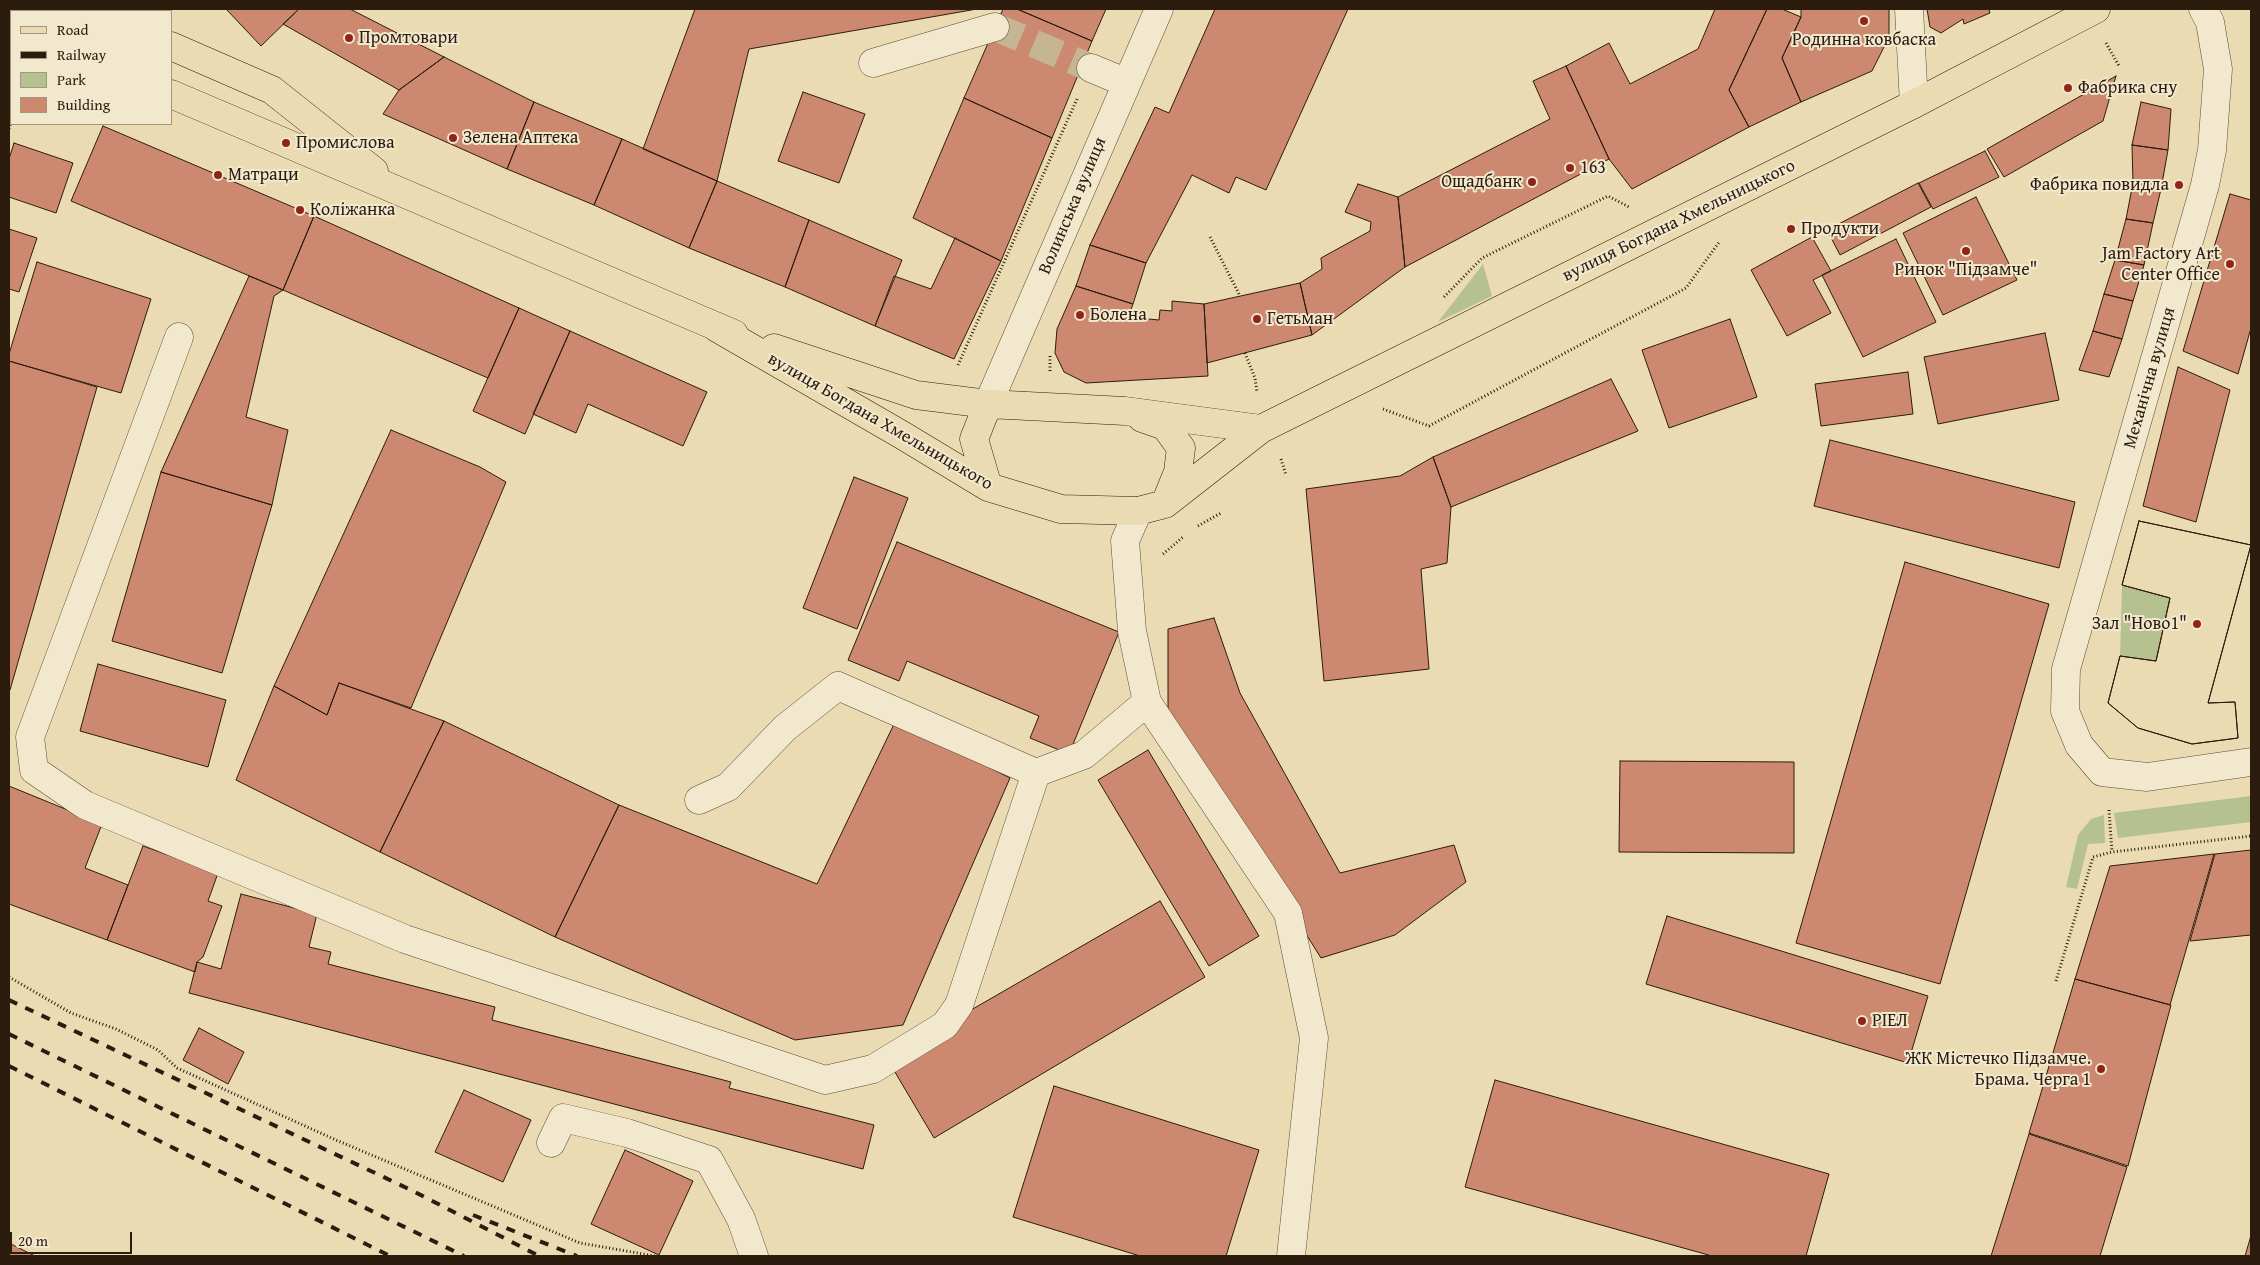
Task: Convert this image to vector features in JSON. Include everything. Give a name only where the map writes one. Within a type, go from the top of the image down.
[{"type":"main road","name":"вулиця Богдана Хмельницького","points":[[717,328],[988,487],[1061,509],[1138,511],[1165,504],[1261,429],[1914,104],[2096,9]]},
{"type":"main road","points":[[172,46],[272,90],[403,194]]},
{"type":"main road","name":"вулиця Богдана Хмельницького","points":[[172,94],[717,328],[916,395],[988,404],[1125,411],[1261,429]]},
{"type":"main road","points":[[988,404],[974,439],[988,487]]},
{"type":"main road","points":[[1125,411],[1165,426],[1181,448],[1178,472],[1165,504]]},
{"type":"street","name":"Волинська вулиця","points":[[988,404],[1159,9]]},
{"type":"street","points":[[1909,9],[1914,104]]},
{"type":"street","name":"Механічна вулиця","points":[[2203,9],[2210,22],[2218,69],[2212,150],[2206,185],[2066,669],[2065,711],[2079,744],[2102,772],[2147,777],[2251,762]]},
{"type":"street","points":[[873,63],[995,27]]},
{"type":"street","points":[[1091,68],[1127,83]]},
{"type":"street","points":[[180,337],[30,737],[34,770],[85,806],[405,939],[825,1080],[873,1069],[944,1025],[959,1005],[1036,773]]},
{"type":"street","points":[[1138,511],[1125,541],[1132,631],[1148,702],[1288,913],[1314,1038],[1292,1256]]},
{"type":"street","points":[[699,800],[728,787],[786,728],[838,686],[1036,773],[1084,755],[1148,702]]},
{"type":"street","points":[[551,1143],[563,1118],[627,1133],[709,1160],[741,1219],[754,1256]]},
{"type":"path","points":[[955,371],[1091,68]]},
{"type":"path","points":[[1443,298],[1482,258],[1608,196],[1650,218],[1674,223]]},
{"type":"path","points":[[1335,392],[1429,426],[1686,288],[1725,234]]},
{"type":"path","points":[[1210,237],[1240,296]]},
{"type":"path","points":[[1245,353],[1255,378]]},
{"type":"path","points":[[2109,810],[2112,852]]},
{"type":"path","points":[[2056,981],[2092,857],[2112,852],[2251,836]]},
{"type":"path","points":[[9,977],[71,1013],[116,1029],[158,1050],[177,1068],[336,1140],[580,1243],[655,1256]]},
{"type":"green space","points":[[1483,264],[1492,296],[1438,322]]},
{"type":"green space","points":[[2122,585],[2170,598],[2156,661],[2120,656]]},
{"type":"green space","points":[[2251,796],[2251,822],[2118,838],[2114,813]]},
{"type":"green space","points":[[2104,815],[2105,843],[2088,844],[2077,889],[2066,887],[2078,835],[2091,819]]},
{"type":"building","points":[[226,9],[299,9],[261,46]]},
{"type":"building","points":[[299,9],[350,9],[444,57],[399,90],[283,24]]},
{"type":"building","points":[[695,9],[977,9],[749,49],[717,181],[643,149]]},
{"type":"building","points":[[1003,9],[1017,9],[1092,41],[1052,138],[964,98]]},
{"type":"building","points":[[1017,9],[1106,9],[1092,41]]},
{"type":"building","points":[[1215,9],[1348,9],[1266,190],[1236,177],[1229,193],[1192,175],[1146,263],[1090,245],[1155,107],[1169,113]]},
{"type":"building","points":[[1715,9],[1767,9],[1729,90],[1749,127],[1632,189],[1609,159],[1566,66],[1609,43],[1630,84],[1698,49]]},
{"type":"building","points":[[1767,9],[1782,9],[1801,17],[1782,58],[1801,102],[1749,127],[1729,90]]},
{"type":"building","points":[[1801,9],[1889,9],[1889,37],[1872,71],[1801,102],[1782,58],[1801,17]]},
{"type":"building","points":[[1927,9],[1989,9],[1990,13],[1964,24],[1963,19],[1941,33],[1930,27]]},
{"type":"building","points":[[444,57],[534,102],[507,169],[383,114],[399,90]]},
{"type":"building","points":[[1566,66],[1609,159],[1405,267],[1398,197],[1550,119],[1533,81]]},
{"type":"building","points":[[2116,76],[2103,121],[2004,177],[1987,149]]},
{"type":"building","points":[[803,92],[865,114],[839,183],[778,161]]},
{"type":"building","points":[[964,98],[1052,138],[1001,261],[913,218]]},
{"type":"building","points":[[534,102],[622,139],[594,205],[507,169]]},
{"type":"building","points":[[2141,102],[2171,109],[2168,150],[2132,145]]},
{"type":"building","points":[[103,126],[314,216],[283,290],[71,201]]},
{"type":"building","points":[[622,139],[717,181],[689,248],[594,205]]},
{"type":"building","points":[[14,143],[73,163],[56,213],[9,197],[9,159]]},
{"type":"building","points":[[2132,145],[2168,150],[2161,189],[2133,183]]},
{"type":"building","points":[[1985,151],[1999,177],[1933,209],[1919,183]]},
{"type":"building","points":[[717,181],[809,220],[785,287],[689,248]]},
{"type":"building","points":[[1918,183],[1931,207],[1840,255],[1827,230]]},
{"type":"building","points":[[2133,183],[2161,189],[2153,223],[2126,219]]},
{"type":"building","points":[[1358,184],[1398,197],[1405,267],[1312,335],[1300,283],[1322,269],[1321,258],[1370,231],[1371,222],[1345,212]]},
{"type":"building","name":"Jam Factory Art Center Office","points":[[2230,194],[2251,200],[2251,328],[2238,374],[2183,351]]},
{"type":"building","points":[[1976,197],[2017,280],[1943,315],[1903,233]]},
{"type":"building","points":[[314,216],[519,308],[488,378],[283,290]]},
{"type":"building","points":[[2126,219],[2153,223],[2144,265],[2115,260]]},
{"type":"building","points":[[809,220],[902,260],[875,326],[785,287]]},
{"type":"building","points":[[9,229],[37,238],[19,292],[9,289]]},
{"type":"building","points":[[1812,237],[1831,271],[1813,280],[1831,313],[1787,336],[1751,270]]},
{"type":"building","points":[[955,238],[1001,261],[954,359],[875,326],[894,276],[931,289]]},
{"type":"building","points":[[1896,239],[1936,322],[1863,357],[1822,275]]},
{"type":"building","points":[[1090,245],[1146,263],[1133,304],[1076,286]]},
{"type":"building","points":[[2115,260],[2144,265],[2133,301],[2104,294]]},
{"type":"building","points":[[37,262],[151,299],[121,393],[9,361],[9,354]]},
{"type":"building","points":[[249,276],[283,290],[274,296],[246,417],[288,430],[272,505],[161,472]]},
{"type":"building","name":"Гетьман","points":[[1300,283],[1312,335],[1207,363],[1204,304]]},
{"type":"building","points":[[1076,286],[1133,304],[1128,317],[1159,320],[1160,310],[1172,311],[1172,301],[1204,304],[1208,376],[1086,383],[1064,372],[1055,353],[1057,329]]},
{"type":"building","points":[[2104,294],[2133,301],[2122,339],[2093,331]]},
{"type":"building","points":[[519,308],[570,331],[525,434],[473,411]]},
{"type":"building","points":[[1730,319],[1757,397],[1669,428],[1642,350]]},
{"type":"building","points":[[570,331],[707,392],[683,446],[588,404],[576,433],[533,414]]},
{"type":"building","points":[[2093,331],[2122,339],[2109,377],[2079,370]]},
{"type":"building","points":[[2045,333],[2059,400],[1938,424],[1924,357]]},
{"type":"building","points":[[9,361],[97,387],[10,690],[9,690]]},
{"type":"building","points":[[2178,367],[2230,390],[2196,522],[2143,506]]},
{"type":"building","points":[[1908,372],[1913,414],[1821,426],[1815,384]]},
{"type":"building","points":[[1611,379],[1638,431],[1451,507],[1433,457]]},
{"type":"building","points":[[391,430],[480,467],[506,482],[411,708],[339,683],[327,715],[274,686]]},
{"type":"building","points":[[1830,440],[2075,502],[2059,568],[1814,506]]},
{"type":"building","points":[[1433,457],[1451,507],[1447,563],[1421,569],[1429,669],[1324,681],[1306,489],[1400,476]]},
{"type":"building","points":[[161,472],[272,505],[222,673],[112,641]]},
{"type":"building","points":[[854,477],[908,498],[857,629],[803,608]]},
{"type":"building","name":"Зал \"Ново1\"","points":[[2139,521],[2251,545],[2208,703],[2235,702],[2238,738],[2192,744],[2138,728],[2108,703],[2120,656],[2156,661],[2170,598],[2122,585]]},
{"type":"building","name":"Зал \"Ново1\"","points":[[2139,521],[2251,545],[2208,703],[2235,702],[2238,738],[2192,744],[2138,728],[2108,703],[2120,656],[2156,661],[2170,598],[2122,585]]},
{"type":"building","points":[[897,542],[1119,632],[1069,754],[1030,738],[1039,716],[907,661],[899,681],[848,660]]},
{"type":"building","points":[[1905,562],[2049,604],[1940,984],[1796,943]]},
{"type":"building","points":[[1214,618],[1240,693],[1340,873],[1454,845],[1466,882],[1395,935],[1321,958],[1168,713],[1168,629]]},
{"type":"building","points":[[98,664],[226,700],[208,767],[80,731]]},
{"type":"building","points":[[339,683],[444,721],[380,852],[236,780],[274,686],[327,715]]},
{"type":"building","points":[[896,720],[1010,778],[903,1025],[795,1040],[555,937],[619,805],[817,884]]},
{"type":"building","points":[[444,721],[619,805],[555,937],[380,852]]},
{"type":"building","points":[[1148,750],[1259,936],[1209,966],[1098,780]]},
{"type":"building","points":[[1620,761],[1794,762],[1794,853],[1619,852]]},
{"type":"building","points":[[9,786],[102,824],[85,868],[128,885],[107,940],[9,904]]},
{"type":"building","points":[[143,846],[218,873],[208,901],[222,906],[203,957],[197,962],[195,972],[107,940]]},
{"type":"building","points":[[2251,850],[2251,935],[2190,941],[2215,854]]},
{"type":"building","points":[[2214,854],[2170,1005],[2075,979],[2110,866]]},
{"type":"building","points":[[241,894],[317,914],[309,947],[331,952],[328,964],[495,1007],[492,1020],[731,1082],[729,1088],[874,1125],[863,1169],[189,993],[197,962],[221,969]]},
{"type":"building","points":[[1160,901],[1205,977],[934,1138],[889,1062],[945,1025]]},
{"type":"building","points":[[1667,916],[1928,996],[1908,1063],[1646,984]]},
{"type":"building","name":"ЖК Містечко Підзамче. Брама. Черга 1","points":[[2075,979],[2171,1005],[2128,1166],[2029,1133]]},
{"type":"building","points":[[199,1028],[244,1052],[228,1084],[183,1060]]},
{"type":"building","points":[[1495,1080],[1829,1174],[1806,1256],[1712,1256],[1465,1187]]},
{"type":"building","points":[[1054,1086],[1259,1150],[1226,1256],[1140,1256],[1013,1217]]},
{"type":"building","points":[[464,1090],[531,1120],[503,1182],[435,1152]]},
{"type":"building","name":"ЖК Містечко Підзамче. Брама. Черга 1","points":[[2029,1134],[2127,1167],[2100,1256],[1991,1256]]},
{"type":"building","points":[[625,1150],[693,1181],[659,1255],[591,1224]]},
{"type":"building","points":[[2251,1235],[2251,1256],[2245,1256],[2250,1239]]},
{"type":"building","points":[[9,1243],[35,1256],[9,1256]]},
{"type":"tunnel","points":[[995,27],[1091,68]]},
{"type":"railway","points":[[9,1000],[411,1190],[539,1256]]},
{"type":"railway","points":[[9,1034],[464,1256]]},
{"type":"railway","points":[[9,1066],[390,1256]]},
{"type":"railway","points":[[473,1215],[577,1256]]},
{"type":"place","name":"Родинна ковбаска","points":[[1864,21]]},
{"type":"place","name":"Промтовари","points":[[349,38]]},
{"type":"place","name":"Фабрика сну","points":[[2068,88]]},
{"type":"place","name":"Зелена Аптека","points":[[453,138]]},
{"type":"place","name":"Промислова","points":[[286,143]]},
{"type":"place","name":"163","points":[[1570,168]]},
{"type":"place","name":"Матраци","points":[[218,175]]},
{"type":"place","name":"Ощадбанк","points":[[1532,182]]},
{"type":"place","name":"Фабрика повидла","points":[[2179,185]]},
{"type":"place","name":"Коліжанка","points":[[300,210]]},
{"type":"place","name":"Продукти","points":[[1791,229]]},
{"type":"place","name":"Ринок \"Підзамче\"","points":[[1966,251]]},
{"type":"place","name":"Jam Factory Art Center Office","points":[[2230,264]]},
{"type":"place","name":"Болена","points":[[1080,315]]},
{"type":"place","name":"Гетьман","points":[[1257,319]]},
{"type":"place","name":"Зал \"Ново1\"","points":[[2197,624]]},
{"type":"place","name":"РІЕЛ","points":[[1862,1021]]},
{"type":"place","name":"ЖК Містечко Підзамче. Брама. Черга 1","points":[[2101,1069]]}]
